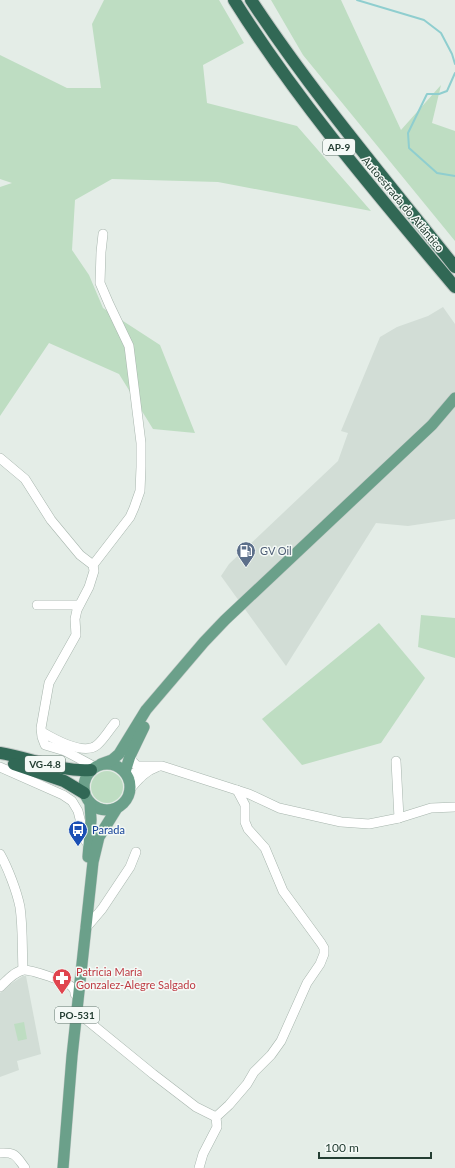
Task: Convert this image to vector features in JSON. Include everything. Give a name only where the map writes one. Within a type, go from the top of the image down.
[{"type":"highway","name":"Autoestrada do Atlántico","points":[[234,0],[271,58],[312,112],[352,163],[455,287]]},
{"type":"highway","name":"Autoestrada do Atlántico","points":[[252,0],[271,30],[337,119],[455,267]]},
{"type":"highway","name":"VG-4.8","points":[[0,753],[71,770],[96,767]]},
{"type":"highway","name":"VG-4.8","points":[[0,759],[64,781],[87,798]]},
{"type":"main road","points":[[96,767],[112,760],[118,754],[146,710],[204,642],[225,620],[432,425],[455,398]]},
{"type":"main road","points":[[126,774],[130,756],[136,742],[164,689]]},
{"type":"main road","points":[[96,767],[114,765],[126,774],[130,784],[130,790]]},
{"type":"main road","name":"PO-531","points":[[58,1168],[63,1108],[76,994],[72,982],[91,820],[84,783],[85,778],[96,767]]},
{"type":"main road","name":"PO-531","points":[[63,1168],[80,1017],[85,929],[93,862],[99,837],[117,808],[126,800],[130,790]]},
{"type":"main road","points":[[87,798],[100,809],[111,810],[117,808]]},
{"type":"street","points":[[93,565],[130,517],[140,491],[141,467],[141,443],[129,346],[100,283],[103,234]]},
{"type":"street","points":[[0,458],[25,479],[51,520],[80,555],[93,565],[94,572],[75,619],[76,635],[49,683],[42,737],[45,745],[65,751],[96,767]]},
{"type":"street","points":[[36,605],[79,606]]},
{"type":"street","points":[[42,732],[73,746],[87,749],[96,746],[115,723]]},
{"type":"street","points":[[71,770],[74,766],[74,759],[72,755]]},
{"type":"street","points":[[130,756],[132,762],[137,766],[162,766],[237,790],[279,808],[341,822],[370,824],[399,818],[431,808],[455,807]]},
{"type":"street","points":[[396,761],[399,818]]},
{"type":"street","points":[[126,774],[142,771],[146,766]]},
{"type":"street","points":[[130,790],[151,769],[162,766]]},
{"type":"street","points":[[0,767],[63,795],[72,801],[78,811],[81,822],[80,832],[89,846]]},
{"type":"street","points":[[216,1117],[229,1105],[247,1084],[254,1072],[271,1055],[282,1041],[307,983],[320,964],[324,954],[324,948],[321,943],[283,891],[265,848],[248,829],[245,822],[245,805],[237,790]]},
{"type":"street","points":[[85,929],[102,909],[130,867],[136,852]]},
{"type":"street","points":[[0,854],[4,860],[20,907],[23,970]]},
{"type":"street","points":[[88,905],[92,911],[97,912],[102,909]]},
{"type":"street","points":[[0,987],[15,974],[23,970],[72,982]]},
{"type":"street","points":[[80,1017],[196,1107],[216,1117]]},
{"type":"street","points":[[199,1168],[203,1154],[217,1127],[216,1117]]},
{"type":"street","points":[[0,1153],[13,1153],[25,1168]]},
{"type":"shaded area","points":[[443,307],[455,324],[455,519],[408,526],[376,523],[286,666],[221,576],[229,564],[338,461],[348,433],[341,431],[380,337],[397,327],[428,316]]},
{"type":"shaded area","points":[[23,976],[26,976],[41,1054],[17,1061],[19,1070],[0,1077],[0,993],[6,987]]},
{"type":"green space","points":[[104,0],[219,0],[244,43],[203,65],[207,103],[297,126],[371,211],[218,182],[112,179],[75,200],[72,250],[89,275],[103,308],[160,345],[195,433],[153,429],[119,374],[49,343],[0,416],[0,187],[12,183],[0,179],[0,55],[67,88],[101,88],[92,24]]},
{"type":"green space","points":[[271,0],[341,0],[401,130],[441,85],[432,123],[455,131],[455,241],[303,55]]},
{"type":"green space","points":[[421,615],[455,618],[455,658],[418,647]]},
{"type":"green space","points":[[379,623],[425,678],[381,743],[302,765],[262,719]]},
{"type":"green space","points":[[110,771],[116,773],[121,778],[123,787],[121,796],[116,801],[104,803],[98,801],[93,796],[91,784],[93,778],[98,773]]},
{"type":"green space","points":[[24,1022],[27,1039],[18,1041],[14,1024]]},
{"type":"waterway","points":[[357,0],[424,20],[441,33],[452,54],[455,64]]},
{"type":"waterway","points":[[455,73],[447,91],[439,94],[427,94],[408,133],[409,148],[437,173],[455,176]]},
{"type":"place","name":"GV Oil","points":[[246,568]]},
{"type":"place","name":"Parada","points":[[78,847]]},
{"type":"place","name":"Patricia María Gonzalez-Alegre Salgado","points":[[62,995]]}]
